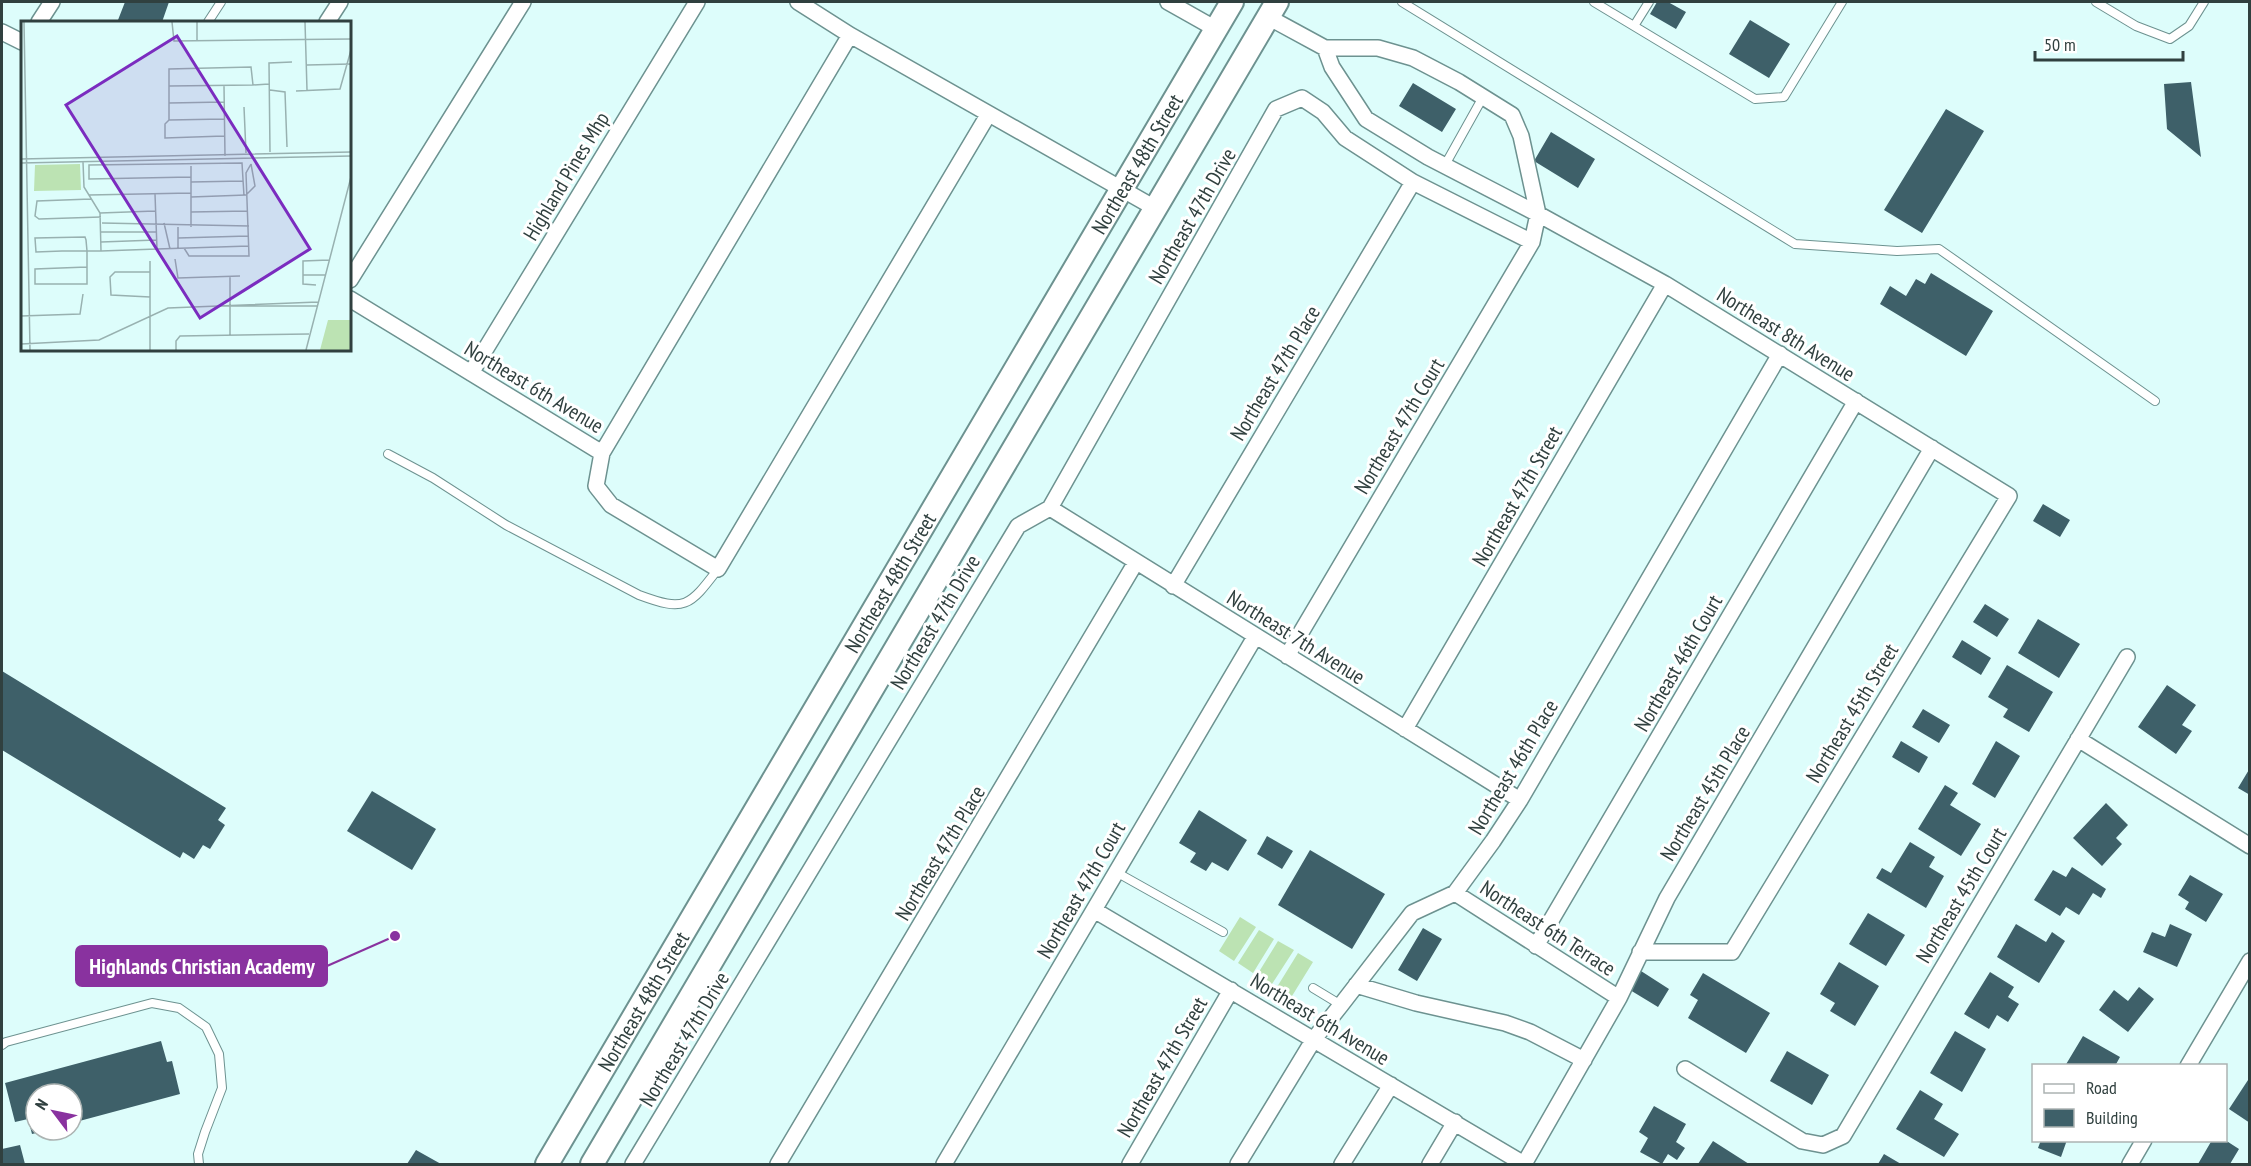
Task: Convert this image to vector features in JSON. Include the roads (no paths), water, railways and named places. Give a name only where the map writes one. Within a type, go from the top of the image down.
[{"type":"main road","name":"Northeast 48th Street","points":[[547,1164],[1232,2]]},
{"type":"main road","name":"Northeast 48th Street","points":[[592,1164],[1155,208],[1269,7]]},
{"type":"street","points":[[40,21],[52,2]]},
{"type":"street","points":[[328,21],[340,2]]},
{"type":"street","points":[[351,278],[523,2]]},
{"type":"street","name":"Highland Pines Mhp","points":[[471,373],[697,2]]},
{"type":"street","points":[[798,2],[850,36],[1155,208]]},
{"type":"street","points":[[1168,2],[1216,29]]},
{"type":"street","points":[[1269,7],[1325,48],[1378,48],[1413,58],[1512,115],[1521,136],[1538,214]]},
{"type":"street","points":[[2,32],[21,42]]},
{"type":"street","points":[[602,453],[850,36]]},
{"type":"street","name":"Northeast 8th Avenue","points":[[1325,48],[1332,67],[1366,119],[1445,165],[1665,284],[2008,496]]},
{"type":"street","name":"Northeast 47th Drive","points":[[633,1164],[1018,526],[1050,508],[1276,109],[1302,98],[1323,112],[1345,138],[1413,182]]},
{"type":"street","points":[[718,569],[988,115]]},
{"type":"street","points":[[1413,182],[1532,242]]},
{"type":"street","name":"Northeast 47th Place","points":[[1173,586],[1413,182]]},
{"type":"street","name":"Northeast 47th Court","points":[[1287,657],[1532,242],[1538,214]]},
{"type":"street","name":"Northeast 47th Street","points":[[1405,729],[1665,284]]},
{"type":"street","name":"Northeast 6th Avenue","points":[[351,300],[602,453],[596,486],[611,505],[718,569]]},
{"type":"street","name":"Northeast 46th Place","points":[[1455,894],[1520,800],[1780,354]]},
{"type":"street","name":"Northeast 46th Court","points":[[1536,946],[1856,402]]},
{"type":"street","name":"Northeast 45th Place","points":[[1524,1164],[1619,998],[1667,898],[1932,448]]},
{"type":"street","name":"Northeast 45th Street","points":[[1640,952],[1732,952],[2008,496]]},
{"type":"street","name":"Northeast 7th Avenue","points":[[1050,508],[1520,800]]},
{"type":"street","name":"Northeast 47th Place","points":[[778,1164],[1136,562]]},
{"type":"street","name":"Northeast 47th Court","points":[[944,1164],[1255,637]]},
{"type":"street","name":"Northeast 45th Court","points":[[1685,1069],[1803,1141],[1823,1145],[1843,1136],[2127,657]]},
{"type":"street","points":[[2078,739],[2250,846]]},
{"type":"street","points":[[1239,1164],[1314,1039],[1412,913],[1455,894]]},
{"type":"street","name":"Northeast 6th Terrace","points":[[1455,894],[1619,998]]},
{"type":"street","name":"Northeast 6th Avenue","points":[[1094,910],[1524,1164]]},
{"type":"street","points":[[2189,1064],[2250,961]]},
{"type":"street","points":[[1356,985],[1416,1003],[1505,1023],[1530,1032],[1584,1060]]},
{"type":"street","name":"Northeast 47th Street","points":[[1130,1164],[1231,990]]},
{"type":"street","points":[[1342,1164],[1391,1085]]},
{"type":"street","points":[[1430,1164],[1455,1122]]},
{"type":"street","points":[[2130,1164],[2143,1142]]},
{"type":"lane","points":[[209,21],[221,2]]},
{"type":"lane","points":[[1402,2],[1795,244],[1897,251],[1939,249],[2155,401]]},
{"type":"lane","points":[[1594,2],[1755,99],[1784,97],[1842,2]]},
{"type":"lane","points":[[1634,26],[1649,2]]},
{"type":"lane","points":[[2096,2],[2136,26],[2170,39],[2189,26],[2204,2]]},
{"type":"lane","points":[[1445,165],[1483,97]]},
{"type":"lane","points":[[388,454],[433,478],[506,525],[639,596],[659,603],[675,606],[688,603],[699,594],[718,569]]},
{"type":"lane","points":[[1116,872],[1223,932]]},
{"type":"lane","points":[[1313,988],[1341,1005]]},
{"type":"lane","points":[[2,1045],[6,1042],[152,1003],[179,1008],[206,1027],[219,1054],[222,1088],[198,1154],[200,1164]]},
{"type":"place","name":"Highlands Christian Academy","points":[[395,936]]}]
